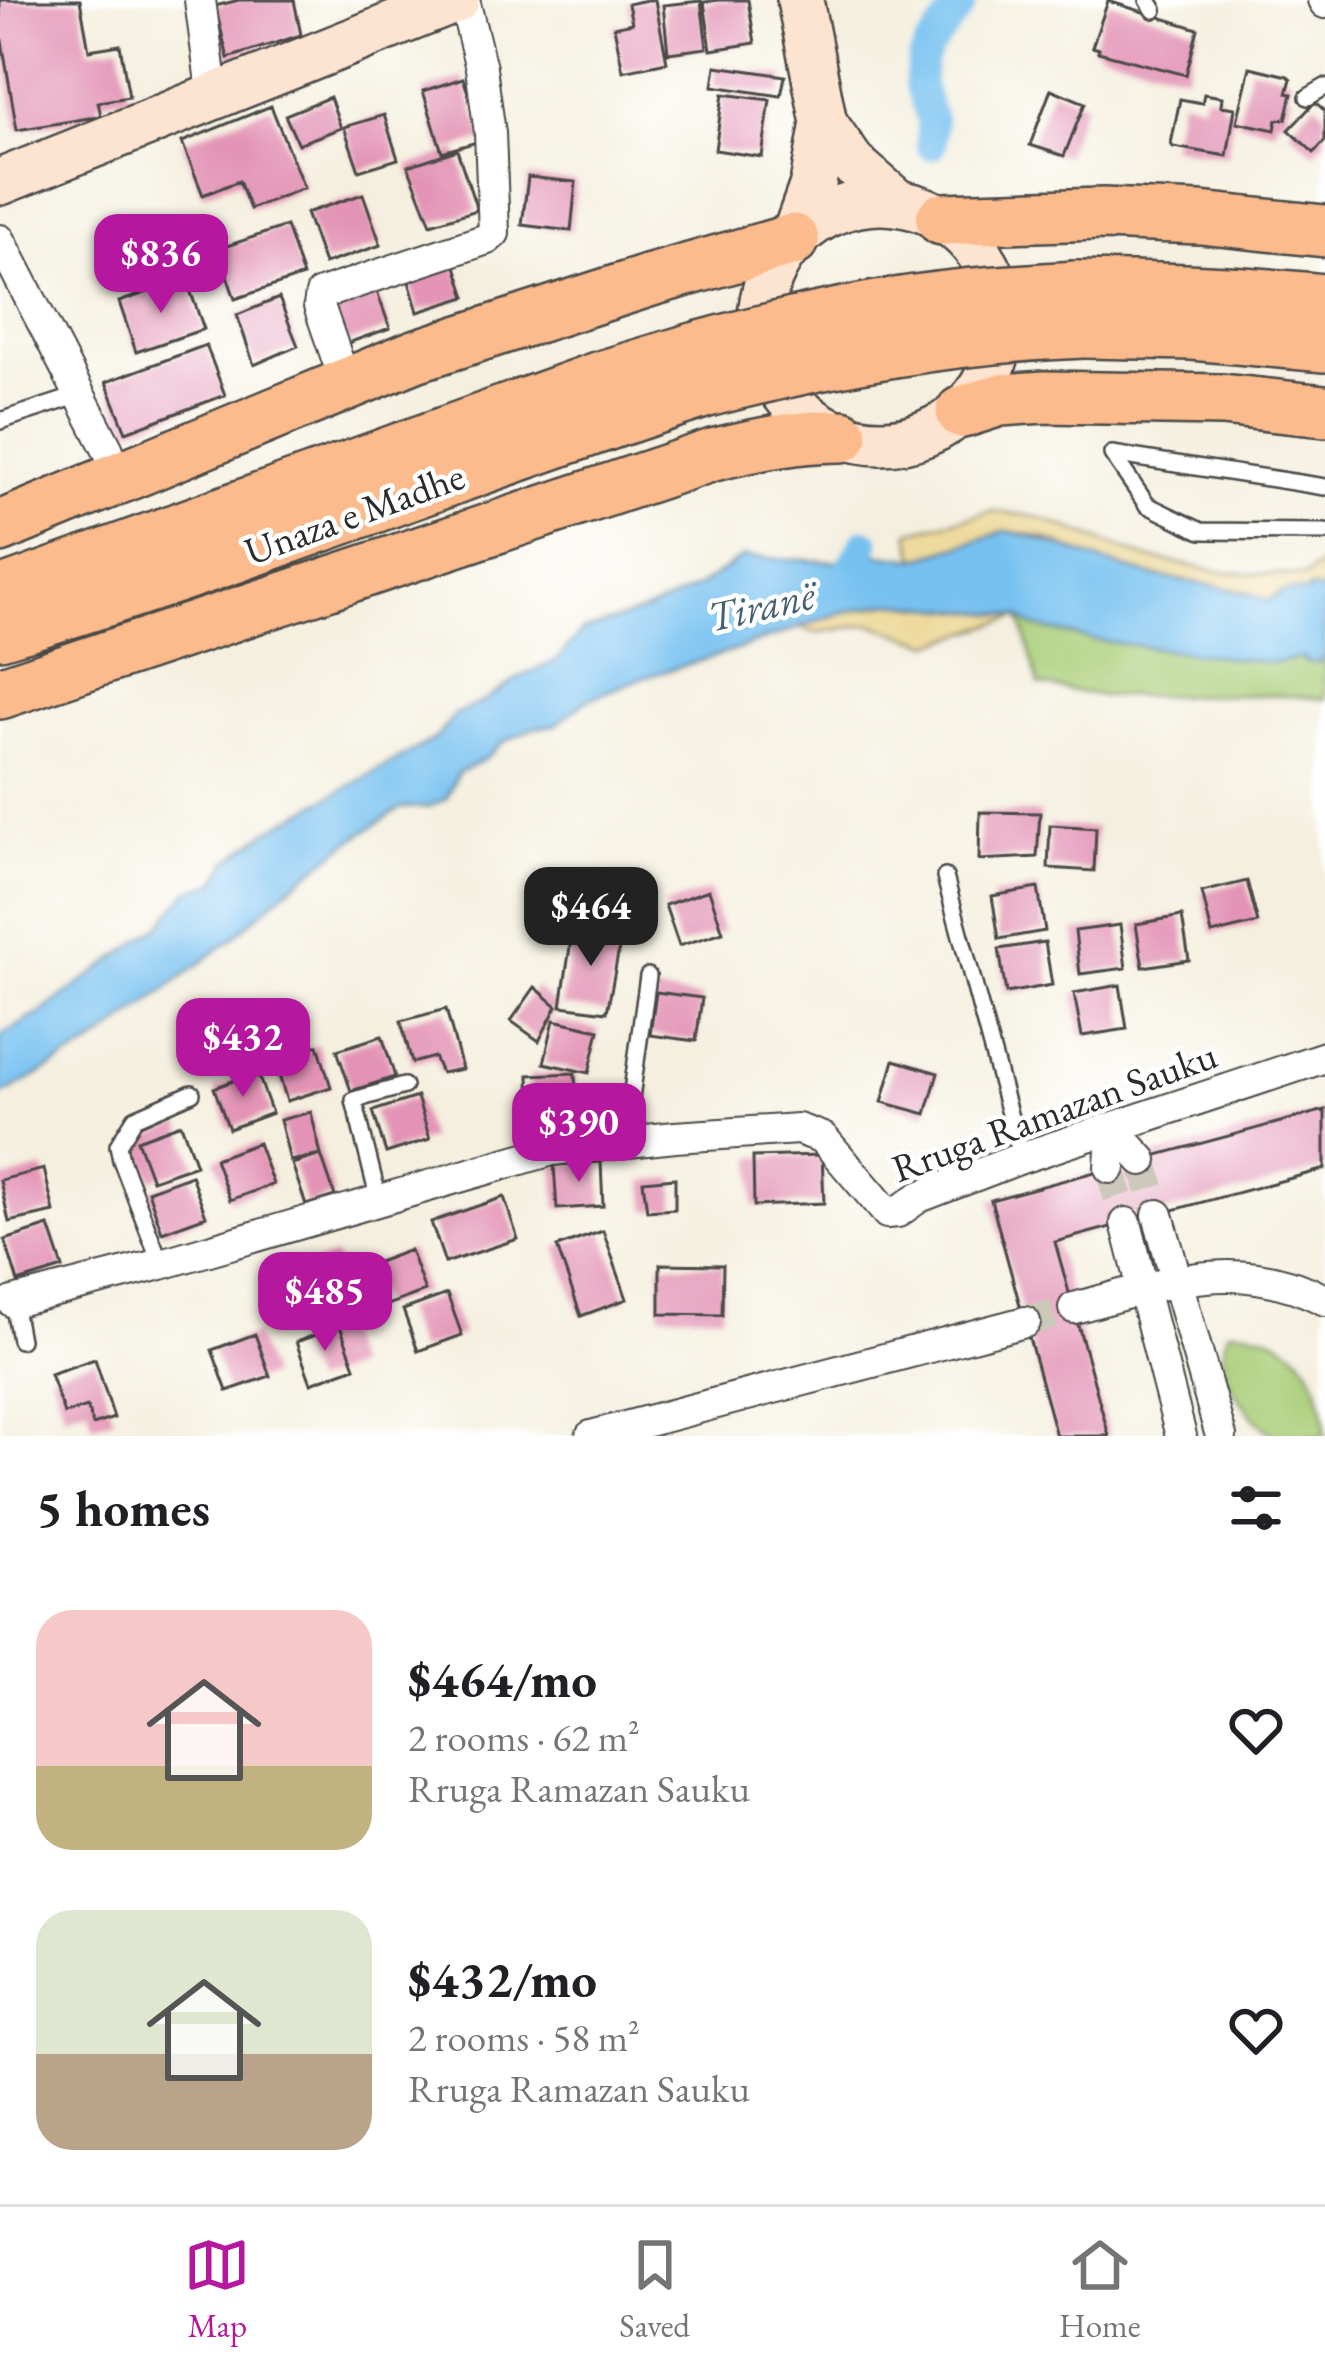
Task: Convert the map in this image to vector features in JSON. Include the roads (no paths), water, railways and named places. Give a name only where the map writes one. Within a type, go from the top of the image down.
[{"type":"highway","points":[[920,211],[1123,214],[1325,231]]},
{"type":"highway","points":[[0,526],[415,356],[793,240]]},
{"type":"highway","points":[[702,369],[790,369],[950,341],[1171,288],[1325,300]]},
{"type":"highway","points":[[1079,310],[1192,334],[1325,346]]},
{"type":"highway","name":"Unaza e Madhe","points":[[0,593],[597,378],[702,369]]},
{"type":"highway","name":"Unaza e Madhe","points":[[0,633],[194,571],[546,443],[702,369]]},
{"type":"highway","points":[[962,412],[1000,400],[1045,397],[1222,400],[1325,411]]},
{"type":"highway","points":[[0,693],[712,455],[775,440],[842,436]]},
{"type":"main road","points":[[0,182],[212,98],[391,13],[460,0]]},
{"type":"main road","points":[[800,0],[824,123],[804,217],[764,291],[760,321],[764,351],[792,403],[815,423],[842,436],[902,440],[931,431],[962,412],[983,384],[993,363],[1000,316],[997,293],[977,250],[961,233],[920,211],[852,163],[824,123]]},
{"type":"main road","points":[[793,240],[817,220],[844,208],[874,202],[920,211]]},
{"type":"street","points":[[200,0],[212,98]]},
{"type":"street","points":[[338,361],[319,306],[321,294],[494,233],[490,133],[481,68],[460,0]]},
{"type":"street","points":[[0,239],[108,450]]},
{"type":"street","name":"Rruga Ramazan Sauku","points":[[13,1302],[161,1264],[527,1156],[625,1141],[809,1131],[823,1138],[887,1213],[898,1212],[919,1197],[1021,1158],[1325,1057]]},
{"type":"street","points":[[1112,1128],[1142,1160]]},
{"type":"street","points":[[1110,1168],[1112,1128]]},
{"type":"street","points":[[1158,1214],[1220,1436]]},
{"type":"street","points":[[1126,1223],[1181,1436]]},
{"type":"street","points":[[1074,1308],[1177,1281],[1246,1274],[1295,1284],[1325,1300]]},
{"type":"street","points":[[591,1436],[1025,1322]]},
{"type":"lane","points":[[1308,97],[1325,87]]},
{"type":"lane","points":[[0,421],[80,395]]},
{"type":"lane","points":[[1325,487],[1112,454],[1147,505],[1201,531],[1325,532]]},
{"type":"lane","points":[[945,877],[1021,1158]]},
{"type":"lane","points":[[625,1141],[648,976]]},
{"type":"lane","points":[[379,1201],[354,1100],[404,1086]]},
{"type":"lane","points":[[161,1264],[118,1145],[135,1118],[192,1093]]},
{"type":"lane","name":"Rruga Ramazan Sauku","points":[[13,1302],[20,1340]]},
{"type":"water","name":"Tiranë","points":[[1007,531],[1132,570],[1269,601],[1287,592],[1325,591],[1325,659],[1320,663],[1304,662],[1304,658],[1273,663],[1094,640],[1032,626],[1020,616],[891,603],[843,612],[642,678],[586,700],[556,725],[534,728],[502,743],[485,759],[458,773],[446,799],[428,807],[401,808],[287,889],[232,939],[93,1045],[0,1096],[0,1036],[42,1012],[161,925],[188,891],[216,883],[228,861],[268,831],[436,738],[455,714],[557,660],[582,631],[646,611],[698,587],[743,557],[842,562],[872,553],[916,559]]},
{"type":"waterway","points":[[931,145],[931,119],[919,83],[923,60],[961,0]]},
{"type":"waterway","points":[[839,588],[865,543]]},
{"type":"tunnel","points":[[1142,1160],[1158,1215]]},
{"type":"tunnel","points":[[1110,1168],[1126,1223]]},
{"type":"tunnel","points":[[1025,1322],[1074,1308]]}]
